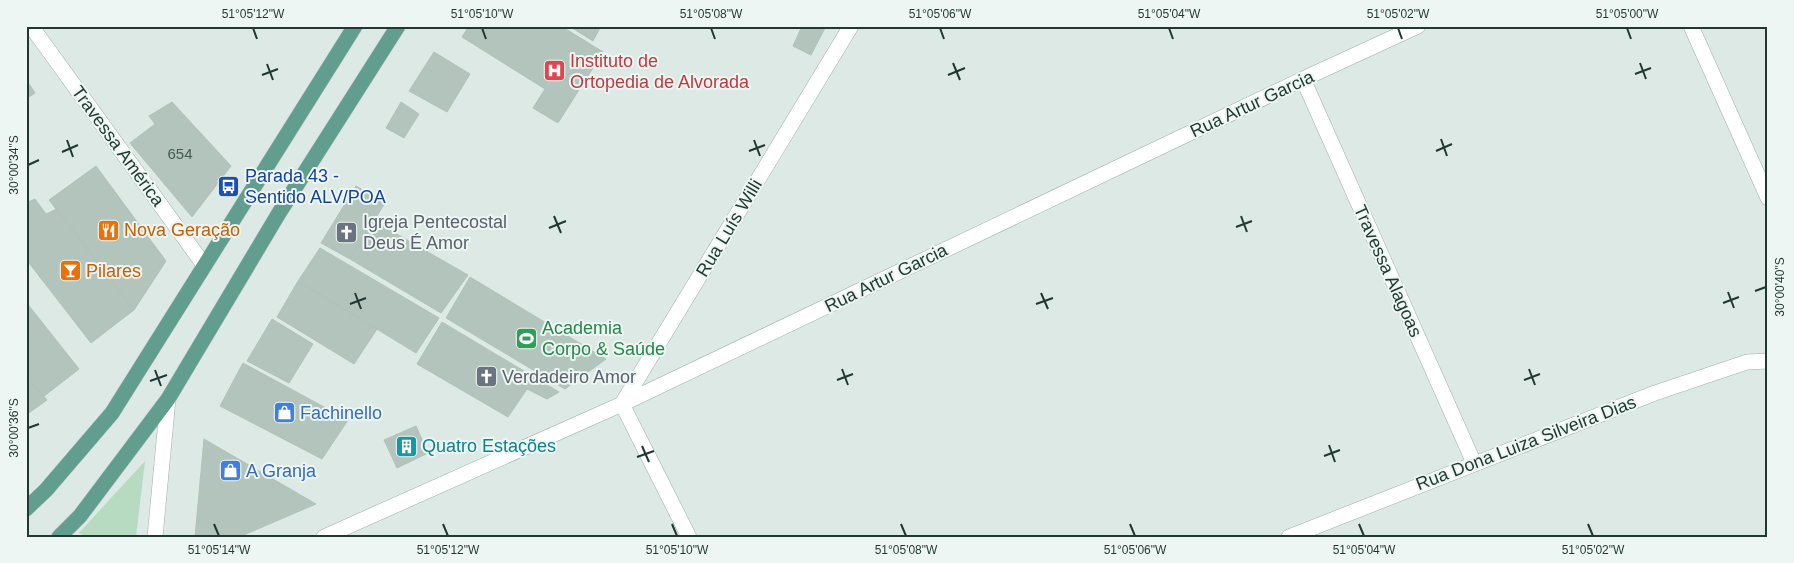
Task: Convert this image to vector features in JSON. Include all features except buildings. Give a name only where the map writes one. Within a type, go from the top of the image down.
[{"type":"main road","points":[[26,508],[46,490],[112,413],[355,26]]},
{"type":"main road","points":[[59,537],[80,516],[168,398],[279,213],[398,26]]},
{"type":"street","name":"Travessa América","points":[[31,26],[204,265]]},
{"type":"street","name":"Rua Luís Willi","points":[[622,404],[851,26]]},
{"type":"street","name":"Rua Artur Garcia","points":[[324,537],[622,404],[1418,26]]},
{"type":"street","points":[[1691,26],[1768,198]]},
{"type":"street","name":"Travessa Alagoas","points":[[1303,79],[1474,463]]},
{"type":"street","name":"Rua Dona Luiza Silveira Dias","points":[[1289,537],[1655,393],[1747,362],[1768,361]]},
{"type":"street","points":[[154,537],[168,398]]},
{"type":"street","points":[[622,404],[689,537]]},
{"type":"green space","points":[[145,461],[136,537],[87,537],[79,533]]},
{"type":"place","name":"Instituto de Ortopedia de Alvorada","points":[[554,71]]},
{"type":"place","name":"Parada 43 - Sentido ALV/POA","points":[[229,186]]},
{"type":"place","name":"Nova Geração","points":[[108,230]]},
{"type":"place","name":"Igreja Pentecostal Deus É Amor","points":[[347,232]]},
{"type":"place","name":"Pilares","points":[[70,271]]},
{"type":"place","name":"Academia Corpo & Saúde","points":[[526,338]]},
{"type":"place","name":"Verdadeiro Amor","points":[[486,377]]},
{"type":"place","name":"Fachinello","points":[[284,413]]},
{"type":"place","name":"Quatro Estações","points":[[406,446]]},
{"type":"place","name":"A Granja","points":[[230,471]]}]
